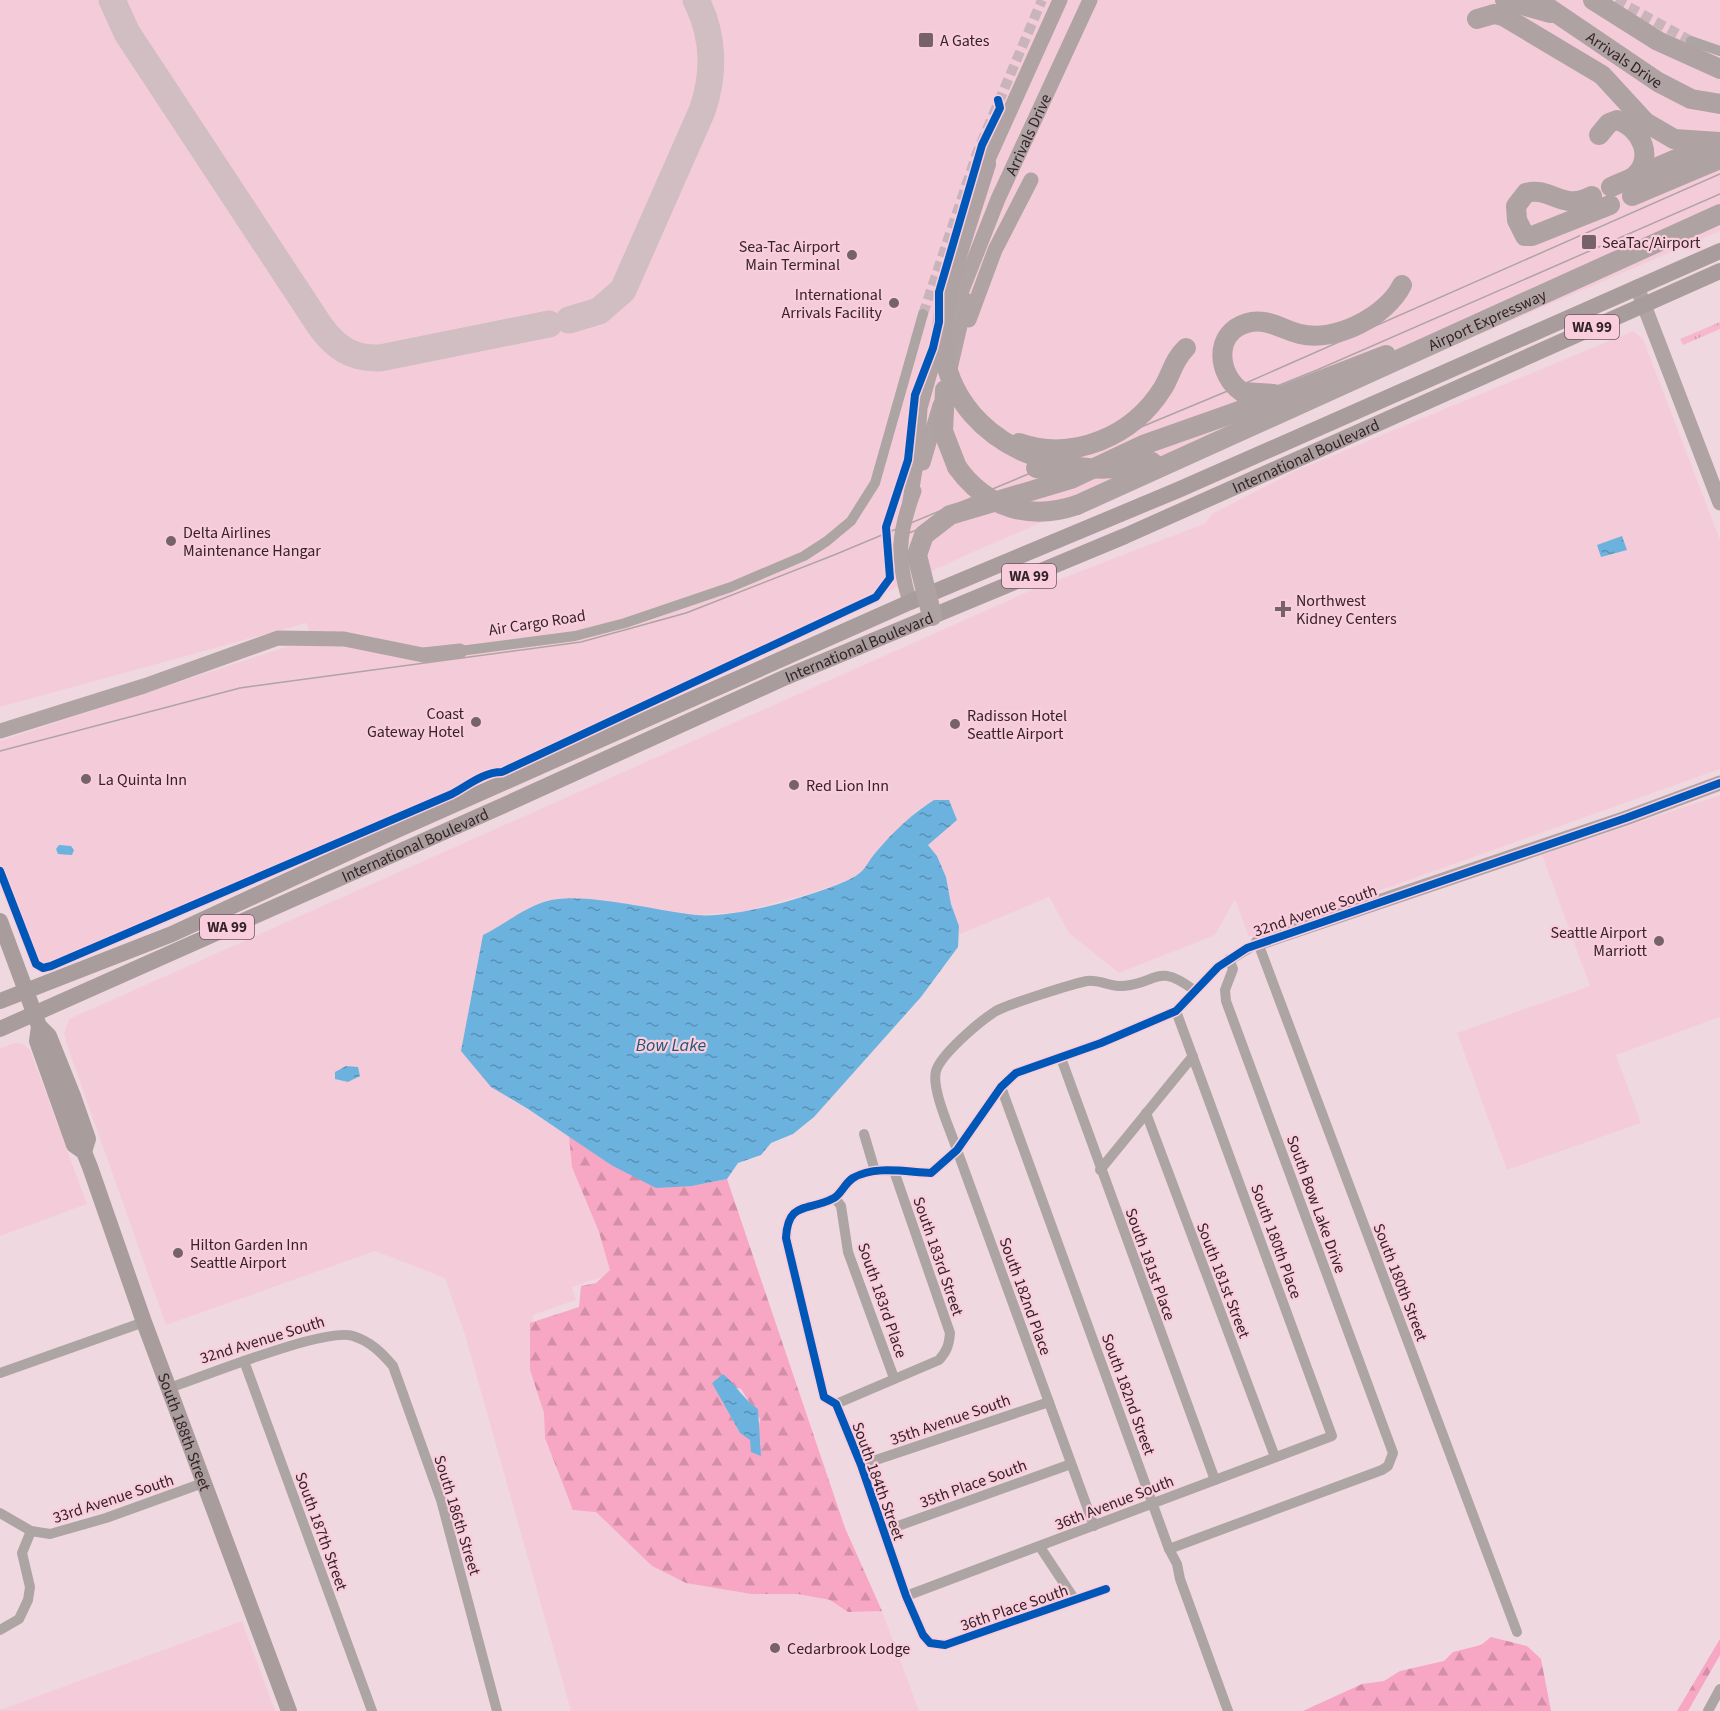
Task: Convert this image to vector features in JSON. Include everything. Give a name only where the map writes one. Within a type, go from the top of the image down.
[{"type":"highway","points":[[1505,0],[1562,16]]},
{"type":"highway","name":"Arrivals Drive","points":[[1537,0],[1658,82],[1691,99],[1720,104]]},
{"type":"highway","points":[[1593,0],[1658,41],[1718,62]]},
{"type":"highway","points":[[1477,19],[1494,14],[1503,16],[1584,63],[1602,75],[1648,125]]},
{"type":"highway","points":[[1578,70],[1604,94],[1648,125],[1674,139],[1720,147]]},
{"type":"highway","points":[[1599,135],[1607,124],[1617,120],[1633,127],[1640,135],[1644,149],[1643,160],[1632,187]]},
{"type":"highway","points":[[1592,196],[1574,203],[1536,192],[1523,195],[1516,206],[1517,220],[1523,234],[1532,236],[1610,196],[1720,147]]},
{"type":"highway","points":[[986,164],[963,268],[943,319],[944,356],[956,390],[978,419],[1016,449],[1057,464],[1100,469],[1152,462],[1252,425]]},
{"type":"highway","name":"Airport Expressway","points":[[1252,425],[1720,214]]},
{"type":"highway","points":[[1294,391],[1248,394],[1231,383],[1223,368],[1222,352],[1234,330],[1247,323],[1262,322],[1309,336],[1332,333],[1368,320],[1382,311],[1402,285]]},
{"type":"highway","points":[[925,619],[918,598],[916,555],[921,541],[930,529],[967,509],[1080,475],[1143,445],[1294,391],[1364,361],[1446,337]]},
{"type":"highway","points":[[978,419],[1005,436],[1032,447],[1066,449],[1091,445],[1110,437],[1140,415],[1162,389],[1179,355],[1186,348]]},
{"type":"highway","points":[[945,390],[943,431],[957,467],[978,491],[1011,508],[1048,512],[1077,505],[1252,425]]},
{"type":"highway","points":[[1036,468],[1066,476],[1080,475]]},
{"type":"main road","points":[[986,164],[1060,0]]},
{"type":"main road","name":"Arrivals Drive","points":[[910,501],[924,390],[963,268],[1090,0]]},
{"type":"main road","points":[[958,344],[995,250],[1031,180]]},
{"type":"main road","name":"International Boulevard","points":[[0,1001],[172,934],[397,830],[918,598],[1178,490],[1720,251]]},
{"type":"main road","name":"Arrivals Drive","points":[[918,598],[902,575],[899,546],[910,501],[958,344],[963,268]]},
{"type":"main road","name":"International Boulevard","points":[[0,1029],[37,1020],[786,677],[1125,536],[1446,391],[1720,271]]},
{"type":"main road","points":[[1637,287],[1720,503]]},
{"type":"main road","points":[[1446,391],[1446,381],[1461,367]]},
{"type":"main road","points":[[1400,393],[1439,386],[1446,391]]},
{"type":"main road","name":"Air Cargo Road","points":[[0,731],[152,683],[278,638],[344,639],[423,655],[460,651]]},
{"type":"main road","name":"32nd Avenue South","points":[[1258,944],[1626,818],[1720,783]]},
{"type":"main road","name":"South 188th Street","points":[[0,921],[37,1020],[49,1036],[73,1096],[88,1139],[84,1152],[203,1483],[289,1711]]},
{"type":"street","points":[[1691,41],[1718,62]]},
{"type":"street","name":"Air Cargo Road","points":[[460,651],[575,636],[625,623],[731,587],[804,556],[826,541],[851,521],[875,483],[923,314]]},
{"type":"street","name":"32nd Avenue South","points":[[786,1224],[791,1214],[798,1209],[835,1198],[850,1179],[868,1171],[931,1173],[957,1150],[1001,1087],[1016,1073],[1140,1028],[1176,1011],[1194,990],[1228,959],[1258,944]]},
{"type":"street","name":"South 180th Street","points":[[1258,944],[1517,1632]]},
{"type":"street","name":"South Bow Lake Drive","points":[[1169,1550],[1382,1470],[1391,1460],[1391,1444],[1226,1001],[1225,990],[1233,969],[1228,959]]},
{"type":"street","name":"South 182nd Place","points":[[1094,1526],[957,1150],[937,1092],[934,1075],[939,1062],[997,1011],[1090,980],[1111,986],[1126,986],[1156,976],[1169,975],[1194,990]]},
{"type":"street","name":"South 180th Place","points":[[1176,1011],[1332,1436]]},
{"type":"street","points":[[1100,1170],[1193,1056]]},
{"type":"street","name":"South 181st Place","points":[[1061,1058],[1215,1480]]},
{"type":"street","name":"South 182nd Street","points":[[1001,1087],[1153,1503],[1169,1550],[1168,1559],[1173,1575],[1180,1579],[1228,1711]]},
{"type":"street","name":"South 181st Street","points":[[1146,1113],[1275,1457]]},
{"type":"street","points":[[864,1134],[875,1171]]},
{"type":"street","name":"South 183rd Street","points":[[894,1171],[950,1333],[946,1352],[939,1360],[894,1378]]},
{"type":"street","name":"South 183rd Place","points":[[835,1198],[841,1206],[848,1252],[894,1378]]},
{"type":"street","name":"South 184th Street","points":[[786,1224],[786,1238],[824,1397],[836,1404],[861,1465],[906,1596],[923,1635],[930,1644]]},
{"type":"street","points":[[0,1373],[144,1322]]},
{"type":"street","name":"32nd Avenue South","points":[[169,1388],[319,1337],[352,1335],[366,1341]]},
{"type":"street","name":"South 186th Street","points":[[366,1341],[379,1350],[393,1366],[441,1500],[497,1711]]},
{"type":"street","name":"South 187th Street","points":[[244,1362],[372,1711]]},
{"type":"street","points":[[836,1404],[894,1378]]},
{"type":"street","name":"35th Avenue South","points":[[861,1465],[1048,1402]]},
{"type":"street","name":"36th Avenue South","points":[[906,1596],[1332,1436]]},
{"type":"street","name":"35th Place South","points":[[884,1531],[1071,1464]]},
{"type":"street","name":"33rd Avenue South","points":[[31,1531],[50,1534],[106,1518],[203,1483]]},
{"type":"street","points":[[0,1513],[31,1531],[22,1553],[30,1587],[25,1609],[19,1619],[0,1630]]},
{"type":"street","points":[[1040,1547],[1075,1600]]},
{"type":"street","name":"36th Place South","points":[[930,1644],[945,1645],[1106,1589]]},
{"type":"street","points":[[1708,1711],[1720,1689]]},
{"type":"shaded area","points":[[0,0],[1720,0],[1720,231],[973,552],[545,751],[47,965],[36,959],[0,863],[0,741],[292,645],[316,646],[306,623],[0,707]]},
{"type":"shaded area","points":[[1633,331],[1643,339],[1720,540],[1720,769],[1249,937],[1235,899],[1215,935],[1119,973],[1069,933],[1049,897],[958,935],[959,926],[951,904],[946,877],[937,856],[928,845],[935,800],[916,811],[876,852],[865,871],[808,894],[742,912],[697,915],[616,903],[548,900],[483,935],[491,1087],[569,1136],[617,1272],[572,1287],[576,1300],[533,1315],[530,1370],[544,1413],[545,1438],[596,1512],[652,1566],[686,1583],[751,1594],[798,1594],[830,1600],[848,1612],[882,1611],[919,1711],[571,1711],[465,1335],[445,1278],[375,1251],[166,1325],[66,1042],[64,1034],[69,1019],[1034,589],[1206,523],[1212,514],[1295,471]]},
{"type":"shaded area","points":[[1720,795],[1720,1017],[1616,1055],[1641,1123],[1507,1170],[1457,1033],[1590,986],[1542,855]]},
{"type":"shaded area","points":[[15,1043],[23,1044],[30,1050],[87,1204],[0,1236],[0,1048]]},
{"type":"shaded area","points":[[242,1621],[275,1711],[0,1711],[0,1710]]},
{"type":"green space","points":[[1720,322],[1720,329],[1683,345],[1680,339]]},
{"type":"green space","points":[[569,1136],[611,1165],[692,1186],[727,1179],[845,1528],[882,1611],[848,1612],[830,1600],[798,1594],[751,1594],[686,1583],[652,1566],[596,1512],[573,1510],[545,1438],[544,1413],[530,1370],[530,1323],[579,1307],[581,1286],[596,1283],[610,1270],[599,1232],[572,1167]],"holes":[[[712,1382],[741,1389],[760,1419],[758,1434],[761,1445],[740,1433]]]},
{"type":"green space","points":[[1491,1637],[1527,1646],[1541,1659],[1551,1711],[1303,1711],[1362,1684],[1384,1681],[1400,1671],[1444,1661],[1453,1652],[1481,1645]]},
{"type":"green space","points":[[1720,1639],[1720,1655],[1688,1711],[1677,1711]]},
{"type":"water","points":[[1622,536],[1627,550],[1601,557],[1597,545]]},
{"type":"water","name":"Bow Lake","points":[[934,800],[949,800],[957,820],[928,845],[937,856],[946,877],[951,904],[959,926],[958,947],[921,997],[814,1117],[793,1134],[771,1143],[761,1155],[738,1163],[727,1179],[692,1186],[656,1188],[611,1165],[491,1087],[461,1051],[483,935],[530,908],[547,901],[580,898],[696,915],[731,914],[772,906],[831,887],[858,874],[897,830]]},
{"type":"water","points":[[59,845],[71,846],[74,850],[72,855],[58,854],[56,849]]},
{"type":"water","points":[[346,1066],[358,1067],[360,1076],[348,1082],[335,1079],[335,1072]]},
{"type":"water","points":[[723,1374],[758,1409],[761,1456],[751,1452],[750,1440],[740,1433],[712,1383]]},
{"type":"taxiway","points":[[112,0],[127,33],[320,326],[339,346],[361,357],[380,358],[549,324]]},
{"type":"taxiway","points":[[569,320],[599,311],[623,290],[702,111],[709,83],[711,55],[706,27],[696,0]]},
{"type":"tunnel","points":[[923,314],[977,153],[1042,0]]},
{"type":"tunnel","points":[[1616,0],[1691,41]]},
{"type":"tram line","points":[[0,751],[240,688],[581,642],[686,613],[834,555],[1230,390],[1720,174]]},
{"type":"tram line","points":[[904,535],[1317,370],[1720,194]]},
{"type":"cycle path","points":[[0,871],[36,964],[43,968],[51,966],[452,794],[482,777],[502,772],[876,597],[890,578],[886,527],[908,460],[915,395],[933,348],[939,322],[939,292],[982,145],[1000,108],[998,100]]},
{"type":"cycle path","points":[[1106,1589],[945,1645],[930,1643],[923,1635],[906,1596],[861,1465],[836,1404],[824,1397],[786,1238],[788,1226],[795,1212],[834,1198],[850,1180],[862,1174],[881,1170],[931,1173],[957,1150],[1001,1087],[1016,1073],[1101,1043],[1176,1011],[1218,967],[1247,948],[1626,818],[1720,783]]},
{"type":"place","name":"A Gates","points":[[926,40]]},
{"type":"place","name":"SeaTac/Airport","points":[[1589,242]]},
{"type":"place","name":"Sea-Tac Airport Main Terminal","points":[[852,255]]},
{"type":"place","name":"International Arrivals Facility","points":[[894,303]]},
{"type":"place","name":"Delta Airlines Maintenance Hangar","points":[[171,541]]},
{"type":"place","name":"Northwest Kidney Centers","points":[[1283,609]]},
{"type":"place","name":"Coast Gateway Hotel","points":[[476,722]]},
{"type":"place","name":"Radisson Hotel Seattle Airport","points":[[955,724]]},
{"type":"place","name":"La Quinta Inn","points":[[86,779]]},
{"type":"place","name":"Red Lion Inn","points":[[794,785]]},
{"type":"place","name":"Seattle Airport Marriott","points":[[1659,941]]},
{"type":"place","name":"Hilton Garden Inn Seattle Airport","points":[[178,1253]]},
{"type":"place","name":"Cedarbrook Lodge","points":[[775,1648]]}]
